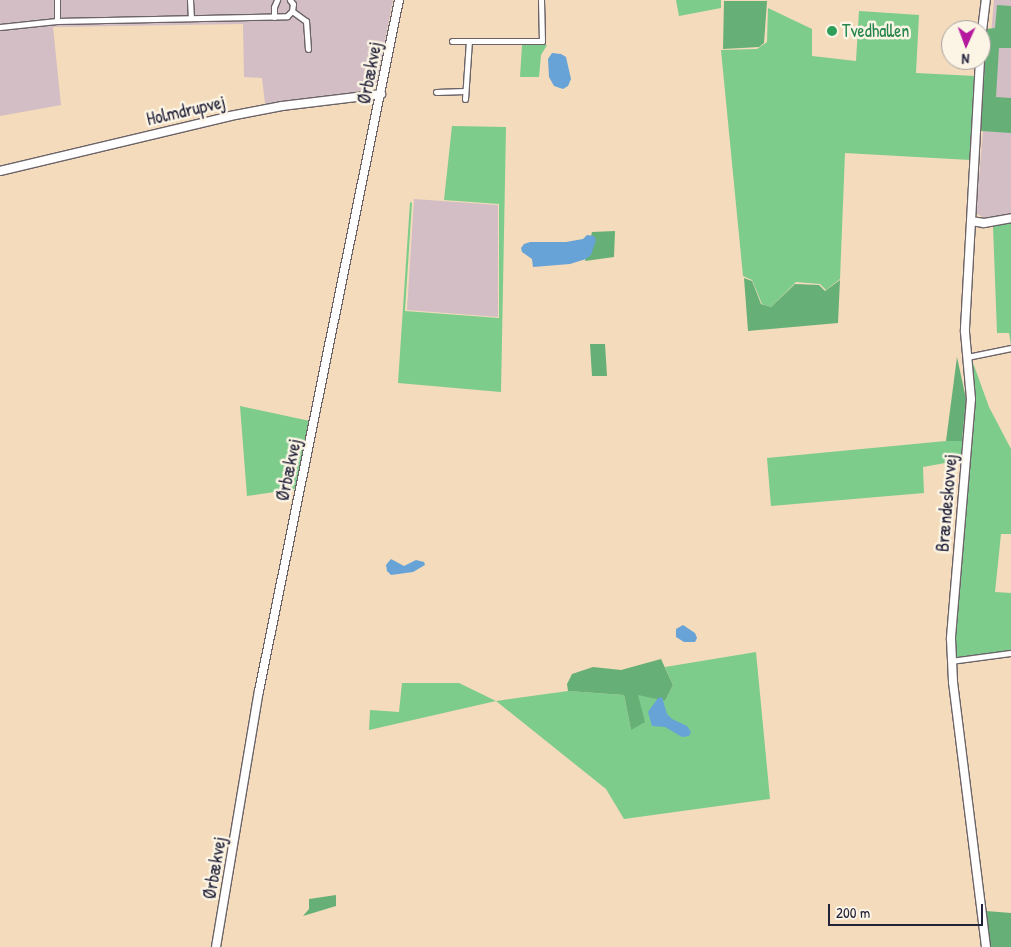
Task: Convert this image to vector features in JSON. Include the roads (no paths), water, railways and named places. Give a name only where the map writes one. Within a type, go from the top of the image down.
[{"type":"street","points":[[57,0],[57,21]]},
{"type":"street","points":[[190,0],[191,18]]},
{"type":"street","points":[[274,17],[274,7],[277,0]]},
{"type":"street","points":[[0,27],[57,21],[287,16],[292,11],[293,4],[290,0]]},
{"type":"street","name":"Ørbækvej","points":[[216,947],[259,691],[399,0]]},
{"type":"street","points":[[452,41],[542,41],[541,0]]},
{"type":"street","points":[[983,20],[986,0]]},
{"type":"street","points":[[292,11],[306,21],[308,49]]},
{"type":"street","points":[[465,99],[469,41]]},
{"type":"street","name":"Brændeskovvej","points":[[979,70],[965,332],[971,399],[951,639],[951,661],[986,947]]},
{"type":"street","points":[[436,92],[465,92]]},
{"type":"street","name":"Holmdrupvej","points":[[0,171],[230,116],[282,106],[381,94]]},
{"type":"street","points":[[971,221],[984,223],[1011,218]]},
{"type":"street","points":[[966,357],[1011,348]]},
{"type":"street","points":[[951,661],[1011,653]]},
{"type":"water","points":[[552,53],[561,54],[566,57],[571,79],[568,86],[563,89],[554,86],[549,77],[548,59]]},
{"type":"water","points":[[587,235],[594,236],[596,240],[591,255],[586,259],[570,264],[533,267],[532,259],[522,252],[521,248],[524,244],[530,242],[566,242],[583,239]]},
{"type":"water","points":[[391,559],[404,566],[416,560],[424,562],[425,565],[413,572],[391,575],[387,571],[386,565]]},
{"type":"water","points":[[683,625],[695,633],[697,638],[695,642],[684,642],[676,637],[676,629]]},
{"type":"water","points":[[662,697],[667,714],[672,719],[687,726],[691,732],[689,736],[682,737],[665,727],[652,726],[648,712],[658,698]]},
{"type":"place","name":"Tvedhallen","points":[[832,31]]}]
